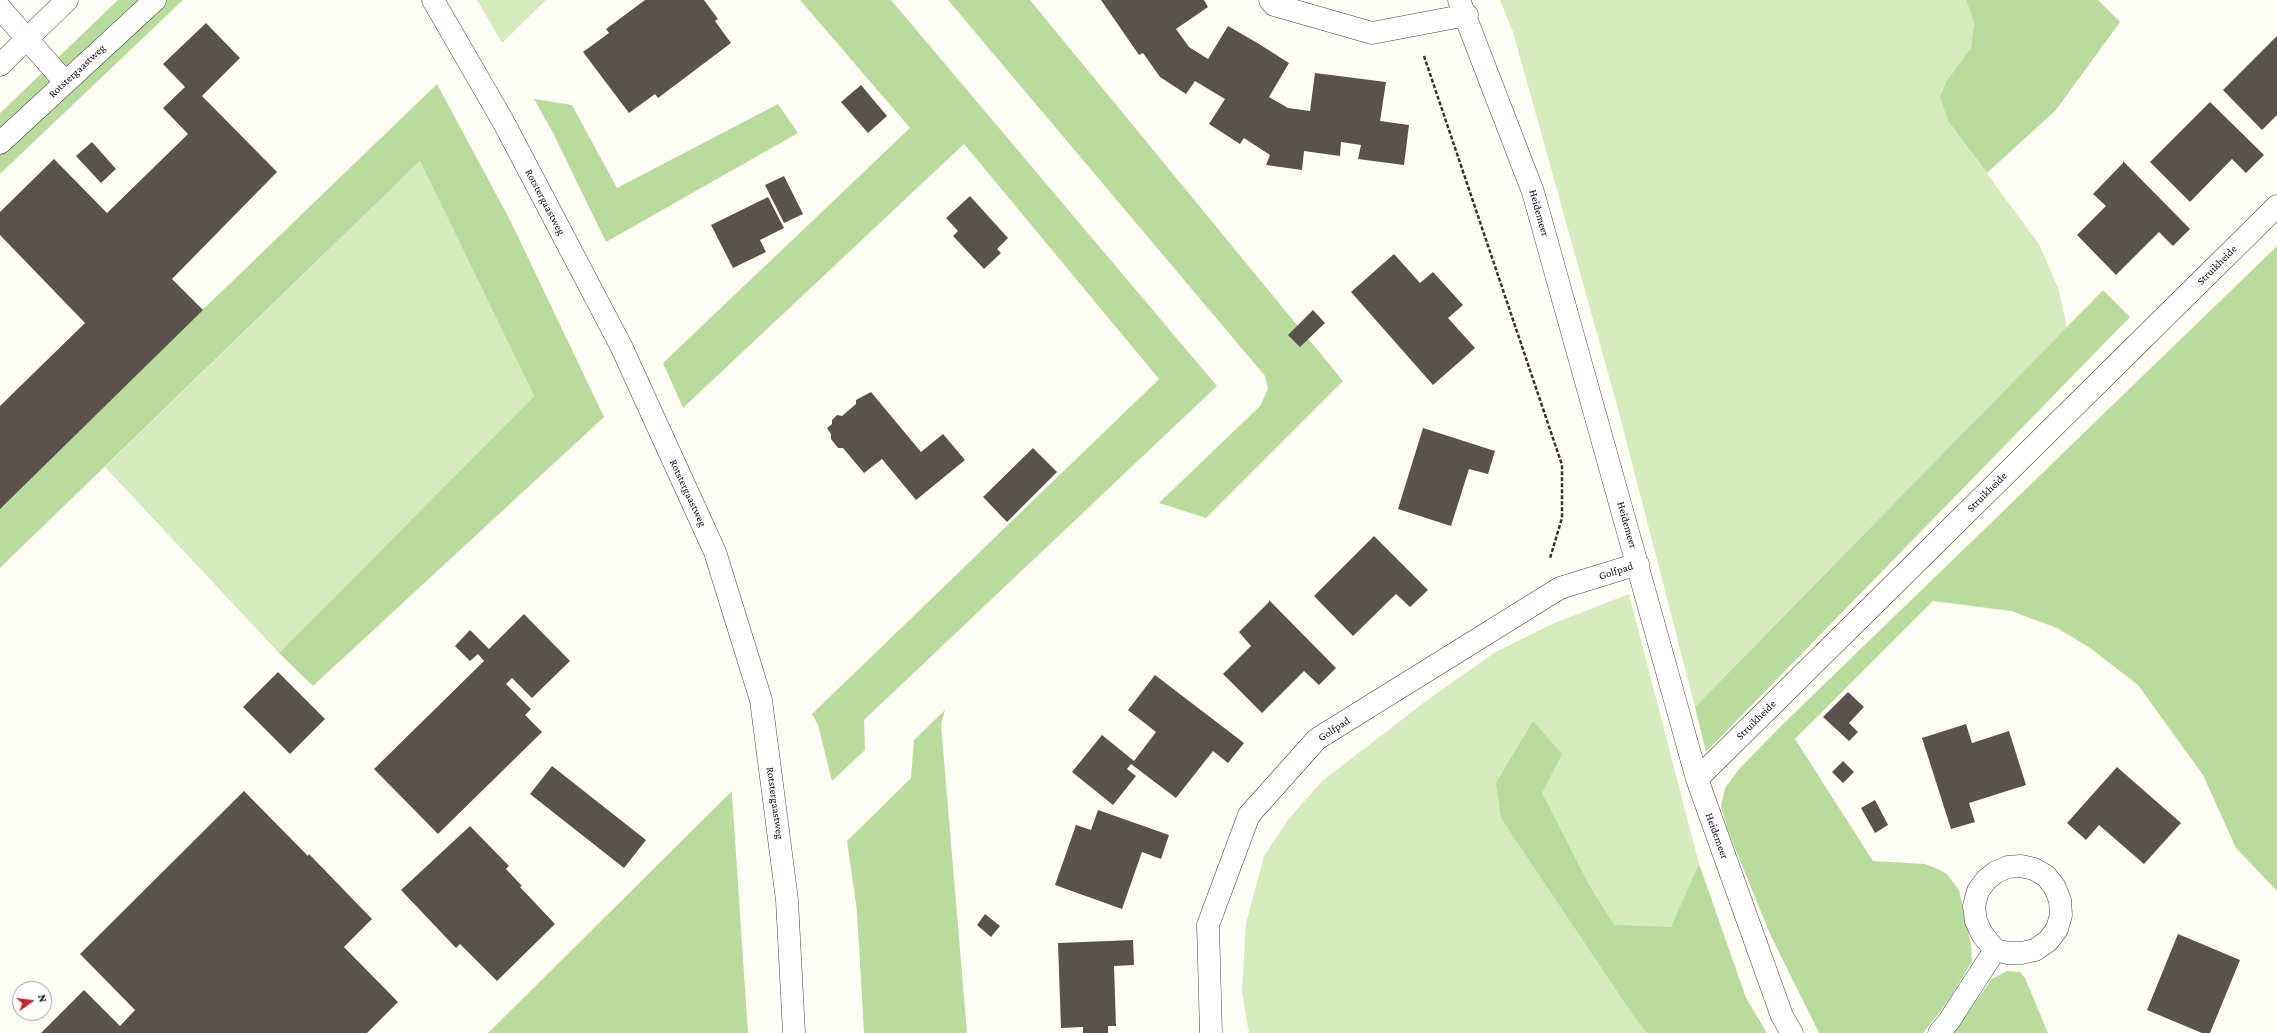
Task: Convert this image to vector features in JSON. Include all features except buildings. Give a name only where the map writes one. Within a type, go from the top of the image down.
[{"type":"street","points":[[0,65],[67,0]]},
{"type":"street","name":"Rotstergaastweg","points":[[0,143],[155,0]]},
{"type":"street","name":"Rotstergaastweg","points":[[433,0],[504,123],[621,346],[715,552],[761,700],[787,900],[794,1033]]},
{"type":"street","name":"Heidemeer","points":[[1270,0],[1274,5],[1372,33],[1414,25],[1463,7],[1533,192],[1697,779],[1782,1016],[1792,1033]]},
{"type":"street","points":[[0,8],[65,82]]},
{"type":"street","name":"Struikheide","points":[[1697,779],[2277,206]]},
{"type":"street","name":"Golfpad","points":[[1211,1033],[1208,925],[1249,814],[1317,739],[1560,588],[1638,564]]},
{"type":"street","points":[[1939,1033],[1949,1021],[1995,950]]},
{"type":"path","points":[[1414,25],[1562,465],[1562,518],[1549,556],[1560,588]]},
{"type":"green space","points":[[118,0],[183,0],[0,174],[0,113]]},
{"type":"green space","points":[[477,0],[546,0],[502,43]]},
{"type":"green space","points":[[800,0],[891,0],[1217,386],[864,720],[865,750],[832,781],[818,725],[812,714],[1159,379],[964,144],[683,408],[663,363],[910,128]]},
{"type":"green space","points":[[948,0],[1030,0],[1343,381],[1206,518],[1159,503],[1260,406],[1268,389],[1265,376]]},
{"type":"green space","points":[[1500,0],[1966,0],[1974,23],[1971,49],[1946,82],[1940,97],[1948,121],[2039,244],[2058,288],[2067,327],[1695,707],[1618,409],[1513,32]]},
{"type":"green space","points":[[1966,0],[2098,0],[2120,22],[2056,110],[1987,173],[1948,121],[1940,97],[1946,82],[1971,48],[1974,23]]},
{"type":"green space","points":[[437,84],[511,222],[604,417],[313,686],[279,653],[534,396],[420,161],[0,568],[0,505]]},
{"type":"green space","points":[[534,99],[572,105],[617,188],[778,104],[798,133],[606,242],[553,133]]},
{"type":"green space","points":[[420,161],[534,396],[279,653],[105,467]]},
{"type":"green space","points":[[2277,246],[2277,891],[2236,848],[2203,775],[2138,685],[2090,648],[2057,628],[2011,611],[1933,601],[1795,739],[1873,861],[1925,864],[1947,874],[1959,890],[1971,944],[1972,961],[1949,1000],[1923,1033],[1819,1033],[1770,934],[1728,831],[1721,806],[1725,788],[1740,768],[1780,727]]},
{"type":"green space","points":[[2103,290],[2130,317],[1706,752],[1695,707]]},
{"type":"green space","points":[[1629,594],[1699,864],[1746,998],[1767,1033],[1249,1033],[1242,993],[1246,923],[1264,856],[1288,820],[1322,781],[1430,698],[1494,653],[1552,624]]},
{"type":"green space","points":[[945,710],[941,725],[967,1033],[864,1033],[857,911],[847,841],[911,778],[914,740]]},
{"type":"green space","points":[[1533,721],[1562,754],[1542,793],[1589,885],[1614,925],[1671,927],[1699,864],[1746,998],[1767,1033],[1647,1033],[1633,1015],[1501,818],[1496,783]]},
{"type":"green space","points":[[732,791],[748,1033],[488,1033]]},
{"type":"green space","points":[[2007,971],[2020,972],[2025,978],[2048,1033],[1953,1033],[1992,979]]}]
